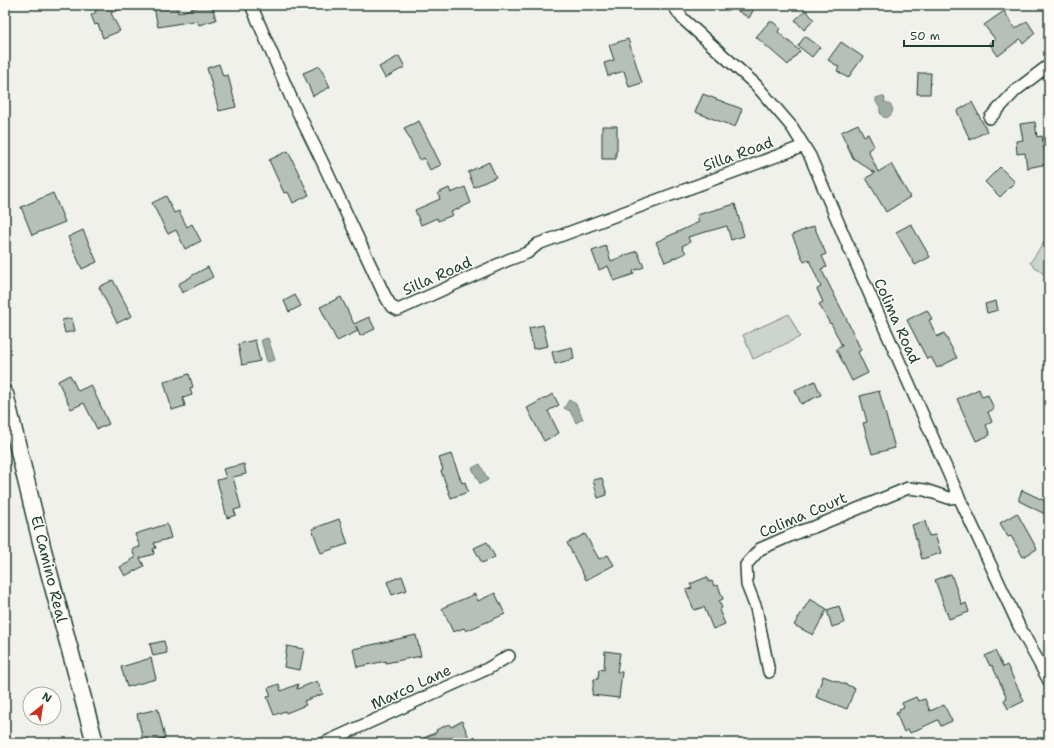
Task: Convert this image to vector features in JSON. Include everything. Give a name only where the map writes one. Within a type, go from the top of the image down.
[{"type":"main road","name":"El Camino Real","points":[[5,394],[43,550],[95,743]]},
{"type":"street","name":"Silla Road","points":[[251,5],[292,100],[384,294],[391,306],[398,310],[508,260],[527,253],[538,244],[804,146]]},
{"type":"street","name":"Colima Road","points":[[673,5],[683,19],[756,85],[792,127],[810,156],[959,496],[1019,626],[1049,681]]},
{"type":"street","points":[[990,118],[1015,91],[1049,65]]},
{"type":"street","name":"Colima Court","points":[[769,672],[756,608],[747,584],[746,565],[760,549],[908,488],[925,490],[950,498],[959,496]]},
{"type":"street","name":"Marco Lane","points":[[324,743],[487,669],[509,656]]},
{"type":"shaded area","points":[[882,96],[885,99],[884,102],[889,104],[893,110],[892,114],[887,118],[880,113],[880,107],[876,102],[876,98]]},
{"type":"shaded area","points":[[1049,235],[1049,270],[1045,275],[1030,263]]},
{"type":"shaded area","points":[[789,314],[800,337],[753,359],[743,335]]},
{"type":"shaded area","points":[[268,338],[275,360],[267,362],[261,340]]},
{"type":"shaded area","points":[[569,400],[576,404],[583,419],[576,423],[570,411],[564,408]]},
{"type":"shaded area","points":[[480,464],[488,480],[480,484],[472,468]]},
{"type":"building","points":[[93,5],[129,5],[111,13],[120,31],[103,38],[98,24],[95,25],[91,15],[96,12]]},
{"type":"building","points":[[176,5],[178,13],[204,5],[212,5],[216,20],[199,25],[197,21],[194,21],[158,27],[154,7]]},
{"type":"building","points":[[728,5],[756,5],[749,18]]},
{"type":"building","points":[[806,10],[814,20],[804,30],[795,20]]},
{"type":"building","points":[[1004,11],[1015,29],[1027,21],[1035,33],[1023,44],[1020,39],[998,56],[989,43],[995,39],[984,25]]},
{"type":"building","points":[[769,22],[773,22],[780,28],[778,32],[800,51],[788,65],[756,37]]},
{"type":"building","points":[[805,36],[820,47],[812,57],[798,46]]},
{"type":"building","points":[[628,39],[642,83],[629,87],[624,71],[608,76],[604,63],[614,60],[609,45]]},
{"type":"building","points":[[841,42],[863,57],[848,78],[837,71],[839,67],[828,60]]},
{"type":"building","points":[[399,56],[405,67],[385,78],[379,67]]},
{"type":"building","points":[[219,64],[223,76],[228,75],[236,107],[219,111],[207,68]]},
{"type":"building","points":[[320,66],[330,87],[313,96],[303,73]]},
{"type":"building","points":[[918,73],[931,73],[930,94],[917,94]]},
{"type":"building","points":[[703,94],[742,109],[735,127],[695,112]]},
{"type":"building","points":[[972,102],[987,131],[970,140],[957,111]]},
{"type":"building","points":[[419,121],[441,165],[430,170],[424,158],[420,160],[404,128]]},
{"type":"building","points":[[1035,122],[1037,137],[1042,136],[1047,164],[1027,168],[1025,153],[1017,154],[1016,141],[1023,140],[1020,124]]},
{"type":"building","points":[[858,124],[864,136],[868,134],[874,146],[868,150],[878,172],[891,164],[910,197],[886,212],[866,178],[875,173],[853,158],[841,132]]},
{"type":"building","points":[[602,126],[617,126],[616,159],[602,159]]},
{"type":"building","points":[[288,151],[309,195],[293,203],[288,192],[284,193],[269,160]]},
{"type":"building","points":[[489,162],[496,177],[474,187],[468,172]]},
{"type":"building","points":[[1000,167],[1015,182],[1000,197],[985,182]]},
{"type":"building","points":[[465,187],[471,203],[451,212],[453,215],[438,221],[437,218],[421,225],[415,210],[440,199],[438,193],[449,188],[451,193]]},
{"type":"building","points":[[53,193],[65,222],[32,235],[21,207]]},
{"type":"building","points":[[166,196],[174,213],[179,211],[187,227],[192,224],[201,241],[185,249],[176,230],[168,234],[152,203]]},
{"type":"building","points":[[735,204],[744,236],[731,240],[727,226],[688,237],[690,242],[682,246],[686,253],[665,262],[656,242],[699,222],[697,215]]},
{"type":"building","points":[[911,224],[930,257],[915,265],[896,232]]},
{"type":"building","points":[[814,226],[826,254],[822,256],[827,267],[821,269],[861,350],[858,352],[868,373],[852,381],[836,349],[842,346],[831,323],[830,324],[819,304],[823,302],[817,289],[821,287],[809,260],[804,262],[792,235]]},
{"type":"building","points":[[83,230],[97,262],[82,269],[68,237]]},
{"type":"building","points":[[606,246],[611,261],[637,251],[644,267],[633,271],[634,274],[614,281],[608,266],[599,270],[592,251]]},
{"type":"building","points":[[208,267],[213,277],[182,293],[178,284]]},
{"type":"building","points":[[113,280],[132,316],[117,323],[99,287]]},
{"type":"building","points":[[295,295],[301,306],[289,312],[284,301]]},
{"type":"building","points":[[341,297],[354,324],[369,317],[375,329],[360,336],[358,331],[337,341],[320,307]]},
{"type":"building","points":[[996,301],[998,310],[987,313],[985,304]]},
{"type":"building","points":[[927,310],[932,319],[929,320],[937,337],[944,333],[957,358],[937,368],[931,357],[927,359],[907,320]]},
{"type":"building","points":[[72,318],[75,331],[65,333],[62,320]]},
{"type":"building","points":[[543,325],[548,346],[533,349],[529,328]]},
{"type":"building","points":[[255,340],[260,361],[242,365],[238,344]]},
{"type":"building","points":[[572,347],[574,359],[555,364],[552,352]]},
{"type":"building","points":[[189,374],[193,387],[190,388],[192,395],[183,398],[185,406],[172,410],[164,382]]},
{"type":"building","points":[[70,375],[78,391],[91,385],[109,424],[97,429],[84,403],[71,409],[58,381]]},
{"type":"building","points":[[815,381],[821,395],[801,404],[795,390]]},
{"type":"building","points":[[979,389],[982,397],[988,395],[994,409],[988,412],[992,422],[986,425],[990,435],[976,441],[957,399]]},
{"type":"building","points":[[879,391],[895,448],[872,454],[863,423],[867,422],[860,396]]},
{"type":"building","points":[[553,394],[559,405],[548,411],[559,433],[544,441],[527,408]]},
{"type":"building","points":[[451,454],[462,483],[465,482],[468,492],[451,498],[441,471],[443,470],[439,458]]},
{"type":"building","points":[[244,464],[246,474],[233,477],[241,508],[234,510],[236,515],[227,518],[217,480],[226,478],[223,469]]},
{"type":"building","points":[[602,478],[607,495],[598,498],[593,480]]},
{"type":"building","points":[[1022,490],[1049,503],[1049,516],[1019,501]]},
{"type":"building","points":[[1017,513],[1037,549],[1023,557],[1011,536],[1008,537],[1000,523]]},
{"type":"building","points":[[339,519],[348,544],[321,553],[312,529]]},
{"type":"building","points":[[925,521],[929,536],[935,535],[941,553],[922,559],[912,525]]},
{"type":"building","points":[[167,524],[171,538],[154,543],[156,548],[153,549],[154,554],[140,558],[144,566],[125,576],[120,567],[135,558],[132,549],[140,547],[135,534]]},
{"type":"building","points":[[585,534],[599,559],[608,555],[614,565],[586,580],[567,543]]},
{"type":"building","points":[[487,542],[495,557],[482,563],[474,548]]},
{"type":"building","points":[[951,574],[962,605],[966,603],[969,612],[949,619],[935,580]]},
{"type":"building","points":[[402,576],[407,590],[392,595],[387,582]]},
{"type":"building","points":[[707,577],[709,582],[712,581],[714,586],[718,585],[723,599],[719,601],[722,608],[719,610],[725,624],[713,629],[704,607],[694,610],[686,590],[692,588],[690,584]]},
{"type":"building","points":[[495,593],[505,614],[466,631],[464,628],[453,632],[442,608],[475,594],[478,601]]},
{"type":"building","points":[[810,599],[827,609],[813,635],[794,625]]},
{"type":"building","points":[[839,606],[844,623],[832,627],[827,610]]},
{"type":"building","points":[[416,635],[421,656],[357,667],[353,649]]},
{"type":"building","points":[[164,641],[167,653],[153,656],[150,644]]},
{"type":"building","points":[[287,646],[304,649],[300,670],[284,667]]},
{"type":"building","points":[[605,651],[620,653],[617,672],[622,672],[619,698],[592,695],[594,679],[598,679],[599,669],[604,670]]},
{"type":"building","points":[[995,651],[1003,667],[1007,665],[1024,701],[1008,709],[1004,700],[1007,698],[992,665],[990,666],[985,656]]},
{"type":"building","points":[[151,658],[156,679],[127,687],[121,667]]},
{"type":"building","points":[[823,676],[855,688],[847,709],[816,697]]},
{"type":"building","points":[[317,681],[323,694],[304,701],[306,705],[286,713],[285,711],[274,715],[267,697],[271,696],[268,688],[279,684],[281,691],[298,684],[297,689]]},
{"type":"building","points":[[916,697],[918,701],[925,699],[930,711],[944,705],[952,721],[941,726],[938,720],[910,733],[908,729],[904,732],[896,713],[900,712],[899,709],[904,707],[902,703]]},
{"type":"building","points":[[158,709],[165,738],[144,743],[137,714]]},
{"type":"building","points":[[462,721],[470,740],[463,743],[413,743],[437,732],[436,730],[449,724],[451,727]]}]
